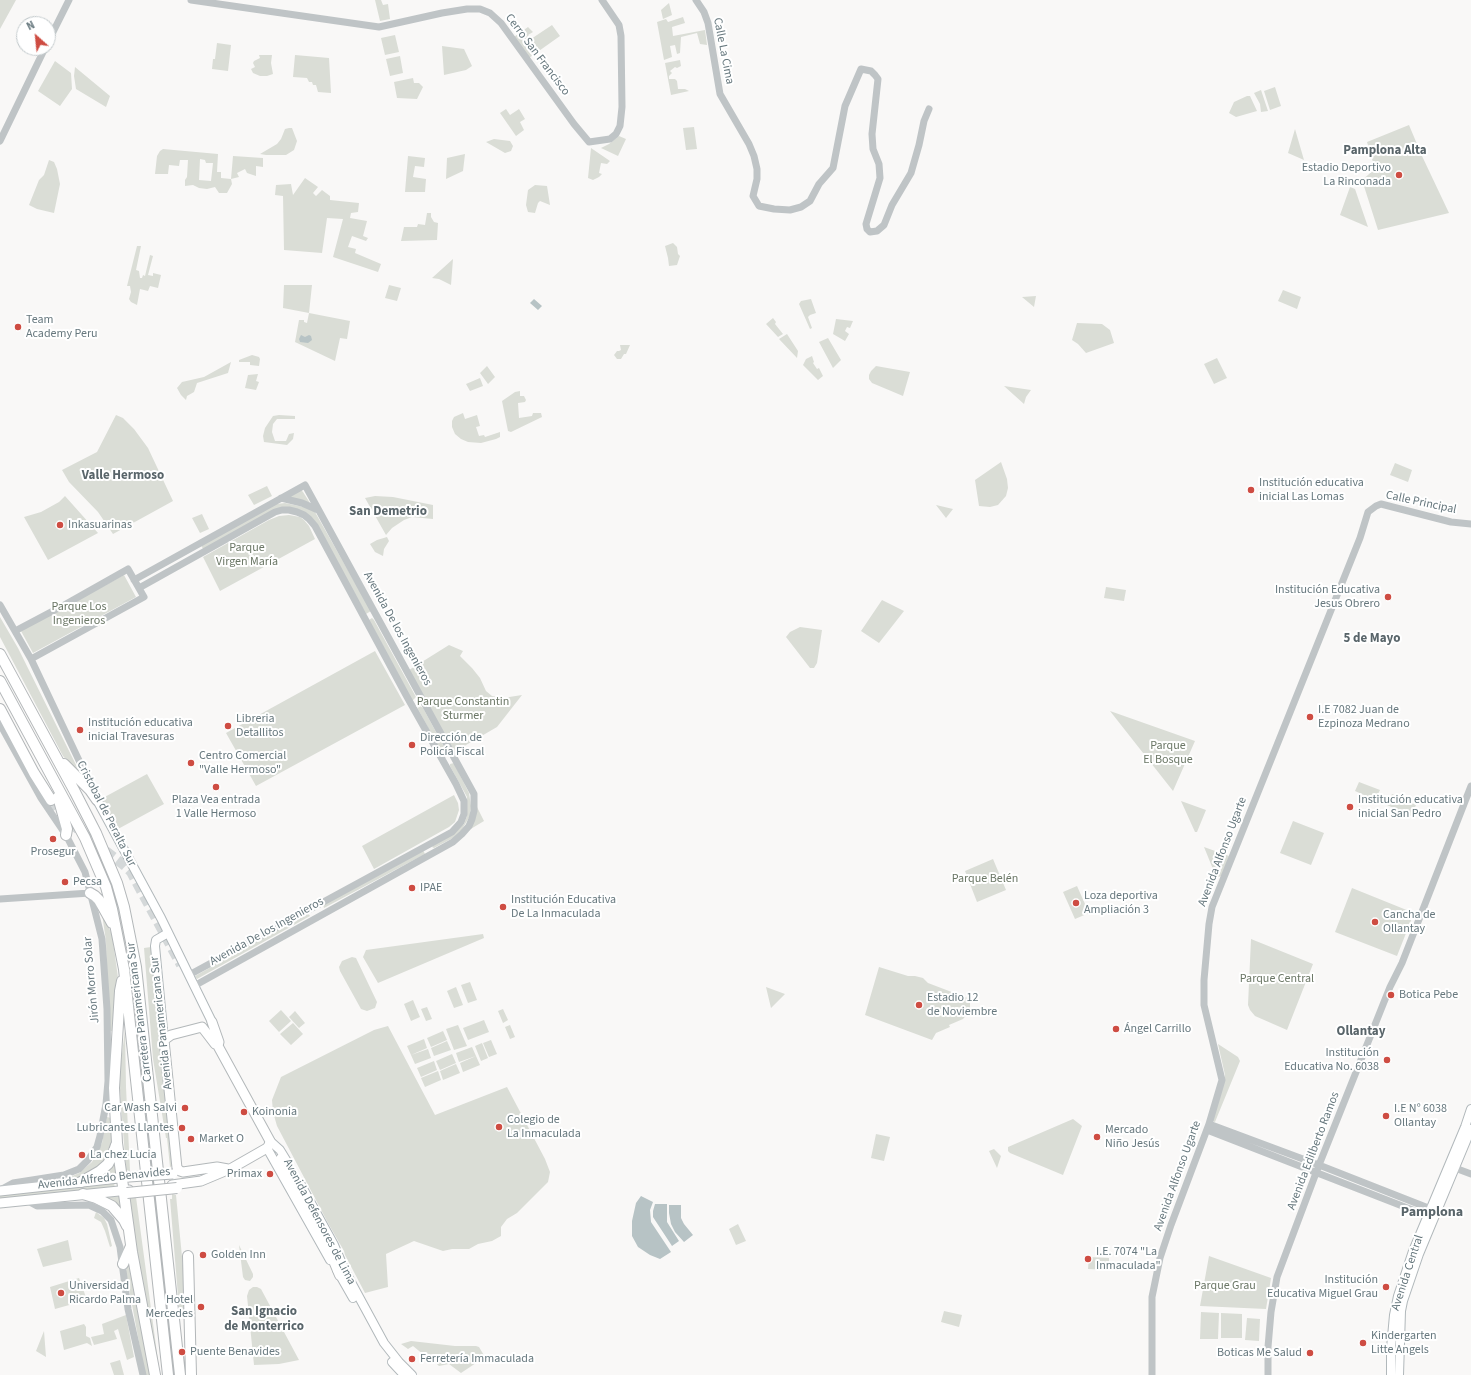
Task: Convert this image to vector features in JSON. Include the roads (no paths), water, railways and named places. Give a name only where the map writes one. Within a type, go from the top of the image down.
[{"type":"highway","name":"Carretera Panamericana Sur","points":[[0,654],[85,811],[106,856],[121,895],[133,946],[136,967],[180,1375]]},
{"type":"highway","name":"Carretera Panamericana Sur","points":[[0,681],[48,767],[85,838],[106,887],[124,969],[168,1375]]},
{"type":"highway","points":[[0,709],[34,773],[51,800]]},
{"type":"highway","points":[[56,757],[90,790],[97,800]]},
{"type":"highway","points":[[48,767],[62,807],[67,829],[66,835]]},
{"type":"highway","points":[[90,893],[99,900],[117,933]]},
{"type":"highway","points":[[124,969],[120,991],[114,1088],[117,1143],[126,1178],[128,1229],[155,1375]]},
{"type":"highway","points":[[82,1182],[100,1171],[108,1164],[117,1143]]},
{"type":"highway","points":[[281,1159],[329,1249],[340,1275]]},
{"type":"highway","points":[[126,1192],[179,1186]]},
{"type":"highway","points":[[83,1194],[96,1198],[112,1206],[124,1220],[128,1229]]},
{"type":"highway","points":[[122,1264],[131,1246]]},
{"type":"highway","points":[[188,1256],[191,1375]]},
{"type":"main road","name":"Cristobal de Peralta Sur","points":[[97,800],[168,932],[212,1022]]},
{"type":"main road","name":"Avenida Panamericana Sur","points":[[168,932],[156,940],[154,946],[164,1040],[175,1171]]},
{"type":"main road","name":"Avenida Defensores de Lima","points":[[212,1022],[219,1042],[218,1046],[324,1251],[340,1275],[380,1346],[394,1366],[404,1375]]},
{"type":"main road","points":[[164,1040],[171,1035],[202,1027],[214,1044],[218,1046]]},
{"type":"main road","name":"Avenida Central","points":[[1391,1375],[1391,1348],[1394,1315],[1398,1296],[1413,1251],[1465,1127],[1471,1109]]},
{"type":"main road","name":"Avenida Central","points":[[1398,1375],[1401,1311],[1403,1301],[1419,1254],[1471,1129]]},
{"type":"main road","name":"Avenida Alfredo Benavides","points":[[179,1186],[201,1181],[229,1169],[268,1144]]},
{"type":"main road","name":"Avenida Defensores de Lima","points":[[268,1144],[283,1154],[334,1245],[346,1273],[384,1343],[399,1362],[412,1375]]},
{"type":"main road","name":"Avenida Alfredo Benavides","points":[[0,1191],[126,1178],[175,1171],[196,1171],[217,1167],[229,1169]]},
{"type":"main road","points":[[179,1186],[192,1177],[196,1171]]},
{"type":"main road","name":"Avenida Alfredo Benavides","points":[[0,1203],[83,1194],[126,1192]]},
{"type":"street","points":[[56,26],[69,0]]},
{"type":"street","name":"Cerro San Francisco","points":[[190,0],[379,27],[442,13],[467,9],[480,9],[490,13],[501,23],[574,124],[589,142],[610,139],[616,134],[620,126],[622,107],[621,36],[619,25],[602,0]]},
{"type":"street","name":"Calle La Cima","points":[[696,0],[704,12],[708,23],[720,94],[749,144],[754,156],[757,169],[757,179],[753,196],[759,206],[782,210],[796,209],[810,201],[819,184],[833,168],[845,106],[861,69],[871,71],[878,79],[872,134],[873,149],[879,164],[880,178],[867,221],[867,229],[870,232],[875,232],[881,228],[892,205],[908,178],[919,145],[924,121],[929,109]]},
{"type":"street","points":[[0,141],[41,56]]},
{"type":"street","name":"Avenida De los Ingenieros","points":[[134,580],[305,485],[474,794],[474,811],[469,826],[453,842],[194,986]]},
{"type":"street","points":[[281,498],[302,503],[318,510]]},
{"type":"street","name":"Calle Principal","points":[[1368,512],[1381,504],[1451,522],[1471,524]]},
{"type":"street","name":"Avenida De los Ingenieros","points":[[139,588],[275,512],[289,510],[304,515],[315,526],[456,784],[464,802],[464,814],[461,822],[452,832],[189,975]]},
{"type":"street","name":"Avenida Alfonso Ugarte","points":[[1152,1375],[1152,1297],[1160,1258],[1208,1127],[1222,1080],[1204,1005],[1204,980],[1208,931],[1212,906],[1360,538],[1368,512]]},
{"type":"street","points":[[15,631],[128,569],[139,588],[144,597],[31,659]]},
{"type":"street","name":"Cristobal de Peralta Sur","points":[[0,605],[31,659],[97,800]]},
{"type":"street","name":"Jirón Morro Solar","points":[[0,724],[41,798],[66,835],[81,863],[102,939],[107,1010],[107,1089],[103,1122],[93,1153],[79,1169],[64,1175],[13,1183],[0,1191]]},
{"type":"street","name":"Avenida Edilberto Ramos","points":[[1268,1375],[1268,1347],[1271,1312],[1277,1277],[1318,1168],[1390,987],[1402,963],[1471,786]]},
{"type":"street","points":[[0,899],[90,893]]},
{"type":"street","points":[[200,969],[201,975],[206,979]]},
{"type":"street","points":[[1208,1127],[1430,1212]]},
{"type":"street","points":[[1455,1168],[1471,1174]]},
{"type":"street","points":[[26,1200],[37,1206],[84,1204],[102,1211],[111,1220],[120,1247],[128,1309],[143,1375]]},
{"type":"tunnel","points":[[51,800],[70,823],[131,872],[181,965]]},
{"type":"place","name":"Estadio Deportivo La Rinconada","points":[[1399,175]]},
{"type":"place","name":"Team Academy Peru","points":[[18,327]]},
{"type":"place","name":"Institución educativa inicial Las Lomas","points":[[1251,490]]},
{"type":"place","name":"Inkasuarinas","points":[[60,525]]},
{"type":"place","name":"Institución Educativa Jesus Obrero","points":[[1388,597]]},
{"type":"place","name":"I.E 7082 Juan de Ezpinoza Medrano","points":[[1310,717]]},
{"type":"place","name":"Libreria Detallitos","points":[[228,726]]},
{"type":"place","name":"Institución educativa inicial Travesuras","points":[[80,730]]},
{"type":"place","name":"Dirección de Policía Fiscal","points":[[412,745]]},
{"type":"place","name":"Centro Comercial \"Valle Hermoso\"","points":[[191,763]]},
{"type":"place","name":"Plaza Vea entrada 1 Valle Hermoso","points":[[216,787]]},
{"type":"place","name":"Institución educativa inicial San Pedro","points":[[1350,807]]},
{"type":"place","name":"Prosegur","points":[[53,839]]},
{"type":"place","name":"Pecsa","points":[[65,882]]},
{"type":"place","name":"IPAE","points":[[412,888]]},
{"type":"place","name":"Loza deportiva Ampliación 3","points":[[1076,903]]},
{"type":"place","name":"Institución Educativa De La Inmaculada","points":[[503,907]]},
{"type":"place","name":"Cancha de Ollantay","points":[[1375,922]]},
{"type":"place","name":"Botica Pebe","points":[[1391,995]]},
{"type":"place","name":"Estadio 12 de Noviembre","points":[[919,1005]]},
{"type":"place","name":"Ángel Carrillo","points":[[1116,1029]]},
{"type":"place","name":"Institución Educativa No. 6038","points":[[1387,1060]]},
{"type":"place","name":"Car Wash Salvi","points":[[185,1108]]},
{"type":"place","name":"Koinonia","points":[[244,1112]]},
{"type":"place","name":"I.E N° 6038 Ollantay","points":[[1386,1116]]},
{"type":"place","name":"Colegio de La Inmaculada","points":[[499,1127]]},
{"type":"place","name":"Lubricantes Llantes","points":[[182,1128]]},
{"type":"place","name":"Mercado Niño Jesús","points":[[1097,1137]]},
{"type":"place","name":"Market O","points":[[191,1139]]},
{"type":"place","name":"La chez Lucia","points":[[82,1155]]},
{"type":"place","name":"Primax","points":[[270,1174]]},
{"type":"place","name":"Golden Inn","points":[[203,1255]]},
{"type":"place","name":"I.E. 7074 \"La Inmaculada\"","points":[[1088,1259]]},
{"type":"place","name":"Institución Educativa Miguel Grau","points":[[1386,1287]]},
{"type":"place","name":"Universidad Ricardo Palma","points":[[61,1293]]},
{"type":"place","name":"Hotel Mercedes","points":[[201,1307]]},
{"type":"place","name":"Kindergarten Litte Angels","points":[[1363,1343]]},
{"type":"place","name":"Puente Benavides","points":[[182,1352]]},
{"type":"place","name":"Boticas Me Salud","points":[[1310,1353]]},
{"type":"place","name":"Ferretería Immaculada","points":[[412,1359]]},
{"type":"district","name":"Pamplona Alta","points":[[1385,151]]},
{"type":"district","name":"Valle Hermoso","points":[[123,476]]},
{"type":"district","name":"San Demetrio","points":[[388,512]]},
{"type":"district","name":"5 de Mayo","points":[[1372,639]]},
{"type":"district","name":"Ollantay","points":[[1361,1032]]},
{"type":"district","name":"Pamplona","points":[[1432,1213]]},
{"type":"district","name":"San Ignacio de Monterrico","points":[[264,1320]]},
{"type":"park label","name":"Parque Virgen María","points":[[247,555]]},
{"type":"park label","name":"Parque Los Ingenieros","points":[[79,614]]},
{"type":"park label","name":"Parque Constantin Sturmer","points":[[463,709]]},
{"type":"park label","name":"Parque El Bosque","points":[[1168,753]]},
{"type":"park label","name":"Parque Belén","points":[[985,879]]},
{"type":"park label","name":"Parque Central","points":[[1277,979]]},
{"type":"park label","name":"Parque Grau","points":[[1225,1286]]}]
